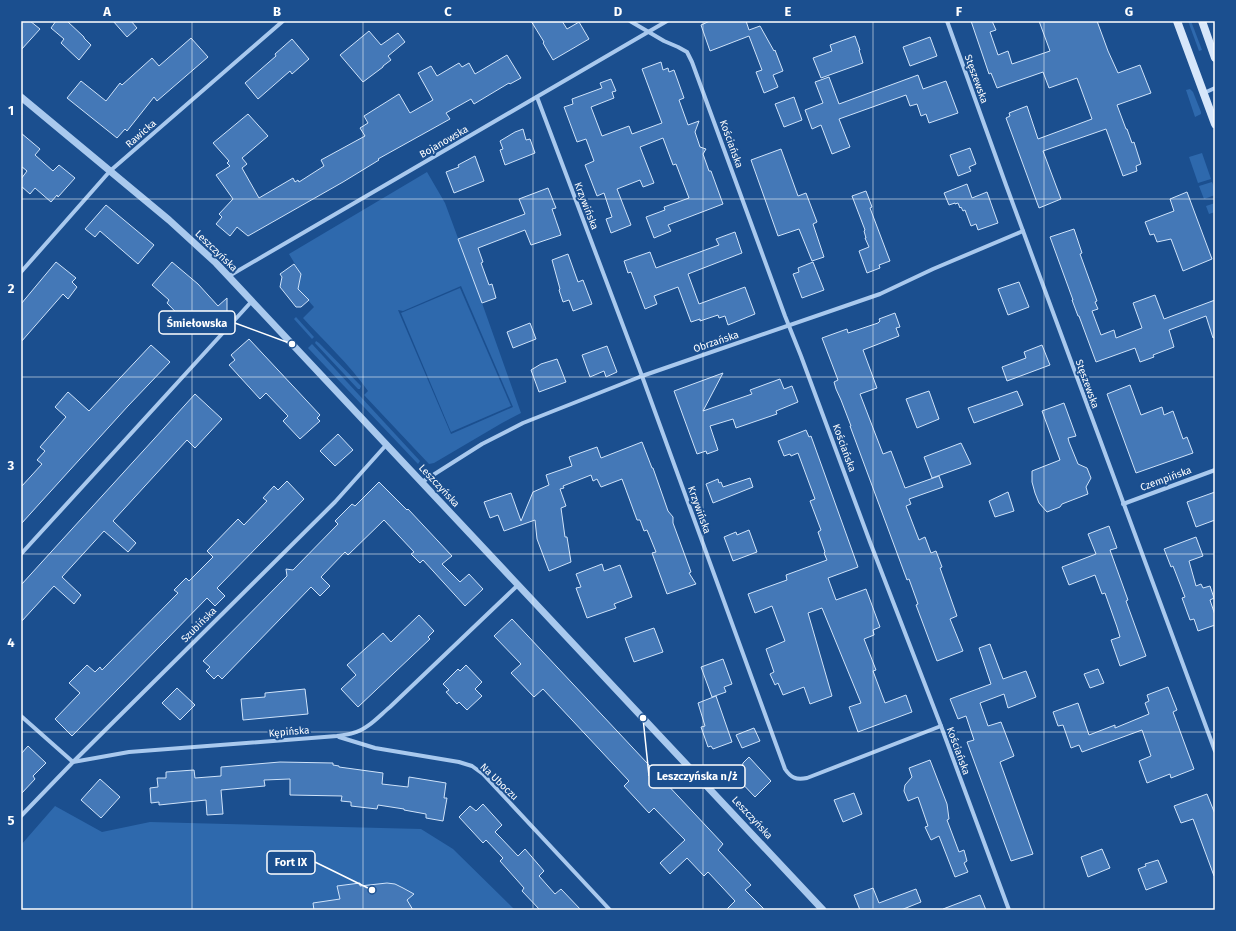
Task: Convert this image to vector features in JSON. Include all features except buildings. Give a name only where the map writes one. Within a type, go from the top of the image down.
[{"type":"main road","points":[[1177,21],[1215,124]]},
{"type":"main road","points":[[1202,21],[1215,58]]},
{"type":"street","name":"Rawicka","points":[[21,272],[110,171],[283,21]]},
{"type":"street","name":"Kościańska","points":[[630,21],[664,41],[687,52],[692,62],[789,326],[941,726],[1009,910]]},
{"type":"street","name":"Bojanowska","points":[[229,276],[666,21]]},
{"type":"street","name":"Stęszewska","points":[[947,21],[1123,504],[1215,751]]},
{"type":"street","points":[[1204,93],[1215,88]]},
{"type":"street","name":"Leszczyńska","points":[[21,97],[196,244],[229,276],[823,910]]},
{"type":"street","name":"Krzywińska","points":[[537,97],[642,376],[785,769],[790,776],[797,780],[807,778],[941,726]]},
{"type":"street","name":"Obrzańska","points":[[422,482],[482,444],[522,423],[642,376],[880,294],[933,269],[1023,231]]},
{"type":"street","points":[[21,554],[252,301]]},
{"type":"street","name":"Szubińska","points":[[21,816],[72,762],[335,502],[387,444]]},
{"type":"street","name":"Czempińska","points":[[1123,504],[1215,470]]},
{"type":"street","name":"Kępińska","points":[[72,762],[129,752],[337,736],[354,733],[372,722],[518,585]]},
{"type":"street","points":[[21,716],[72,762]]},
{"type":"street","name":"Na Uboczu","points":[[337,736],[375,748],[458,762],[472,766],[483,774],[610,910]]},
{"type":"shaded area","points":[[1188,21],[1191,21],[1202,50],[1199,51]]},
{"type":"shaded area","points":[[1190,89],[1193,92],[1201,112],[1201,114],[1195,117],[1186,90]]},
{"type":"shaded area","points":[[1202,153],[1211,179],[1198,183],[1189,157]]},
{"type":"shaded area","points":[[427,172],[445,203],[521,413],[434,463],[429,464],[364,395],[368,391],[361,381],[303,318],[314,307],[298,289],[301,274],[289,254]],"holes":[[[461,286],[513,407],[451,434],[398,310],[403,311]]]},
{"type":"shaded area","points":[[1212,182],[1215,189],[1215,195],[1204,199],[1199,186]]},
{"type":"shaded area","points":[[1215,203],[1215,212],[1209,214],[1206,206]]},
{"type":"shaded area","points":[[460,288],[511,406],[451,432],[401,313]]},
{"type":"shaded area","points":[[296,317],[314,337],[312,339],[294,319]]},
{"type":"shaded area","points":[[316,341],[361,386],[360,389],[358,389],[315,343]]},
{"type":"shaded area","points":[[312,344],[420,461],[418,464],[308,348]]},
{"type":"shaded area","points":[[55,806],[102,832],[150,822],[421,829],[453,849],[515,910],[21,910],[21,845]]},
{"type":"place","name":"Śmiełowska","points":[[292,344]]},
{"type":"place","name":"Leszczyńska n/ż","points":[[643,718]]},
{"type":"place","name":"Fort IX","points":[[372,890]]}]
